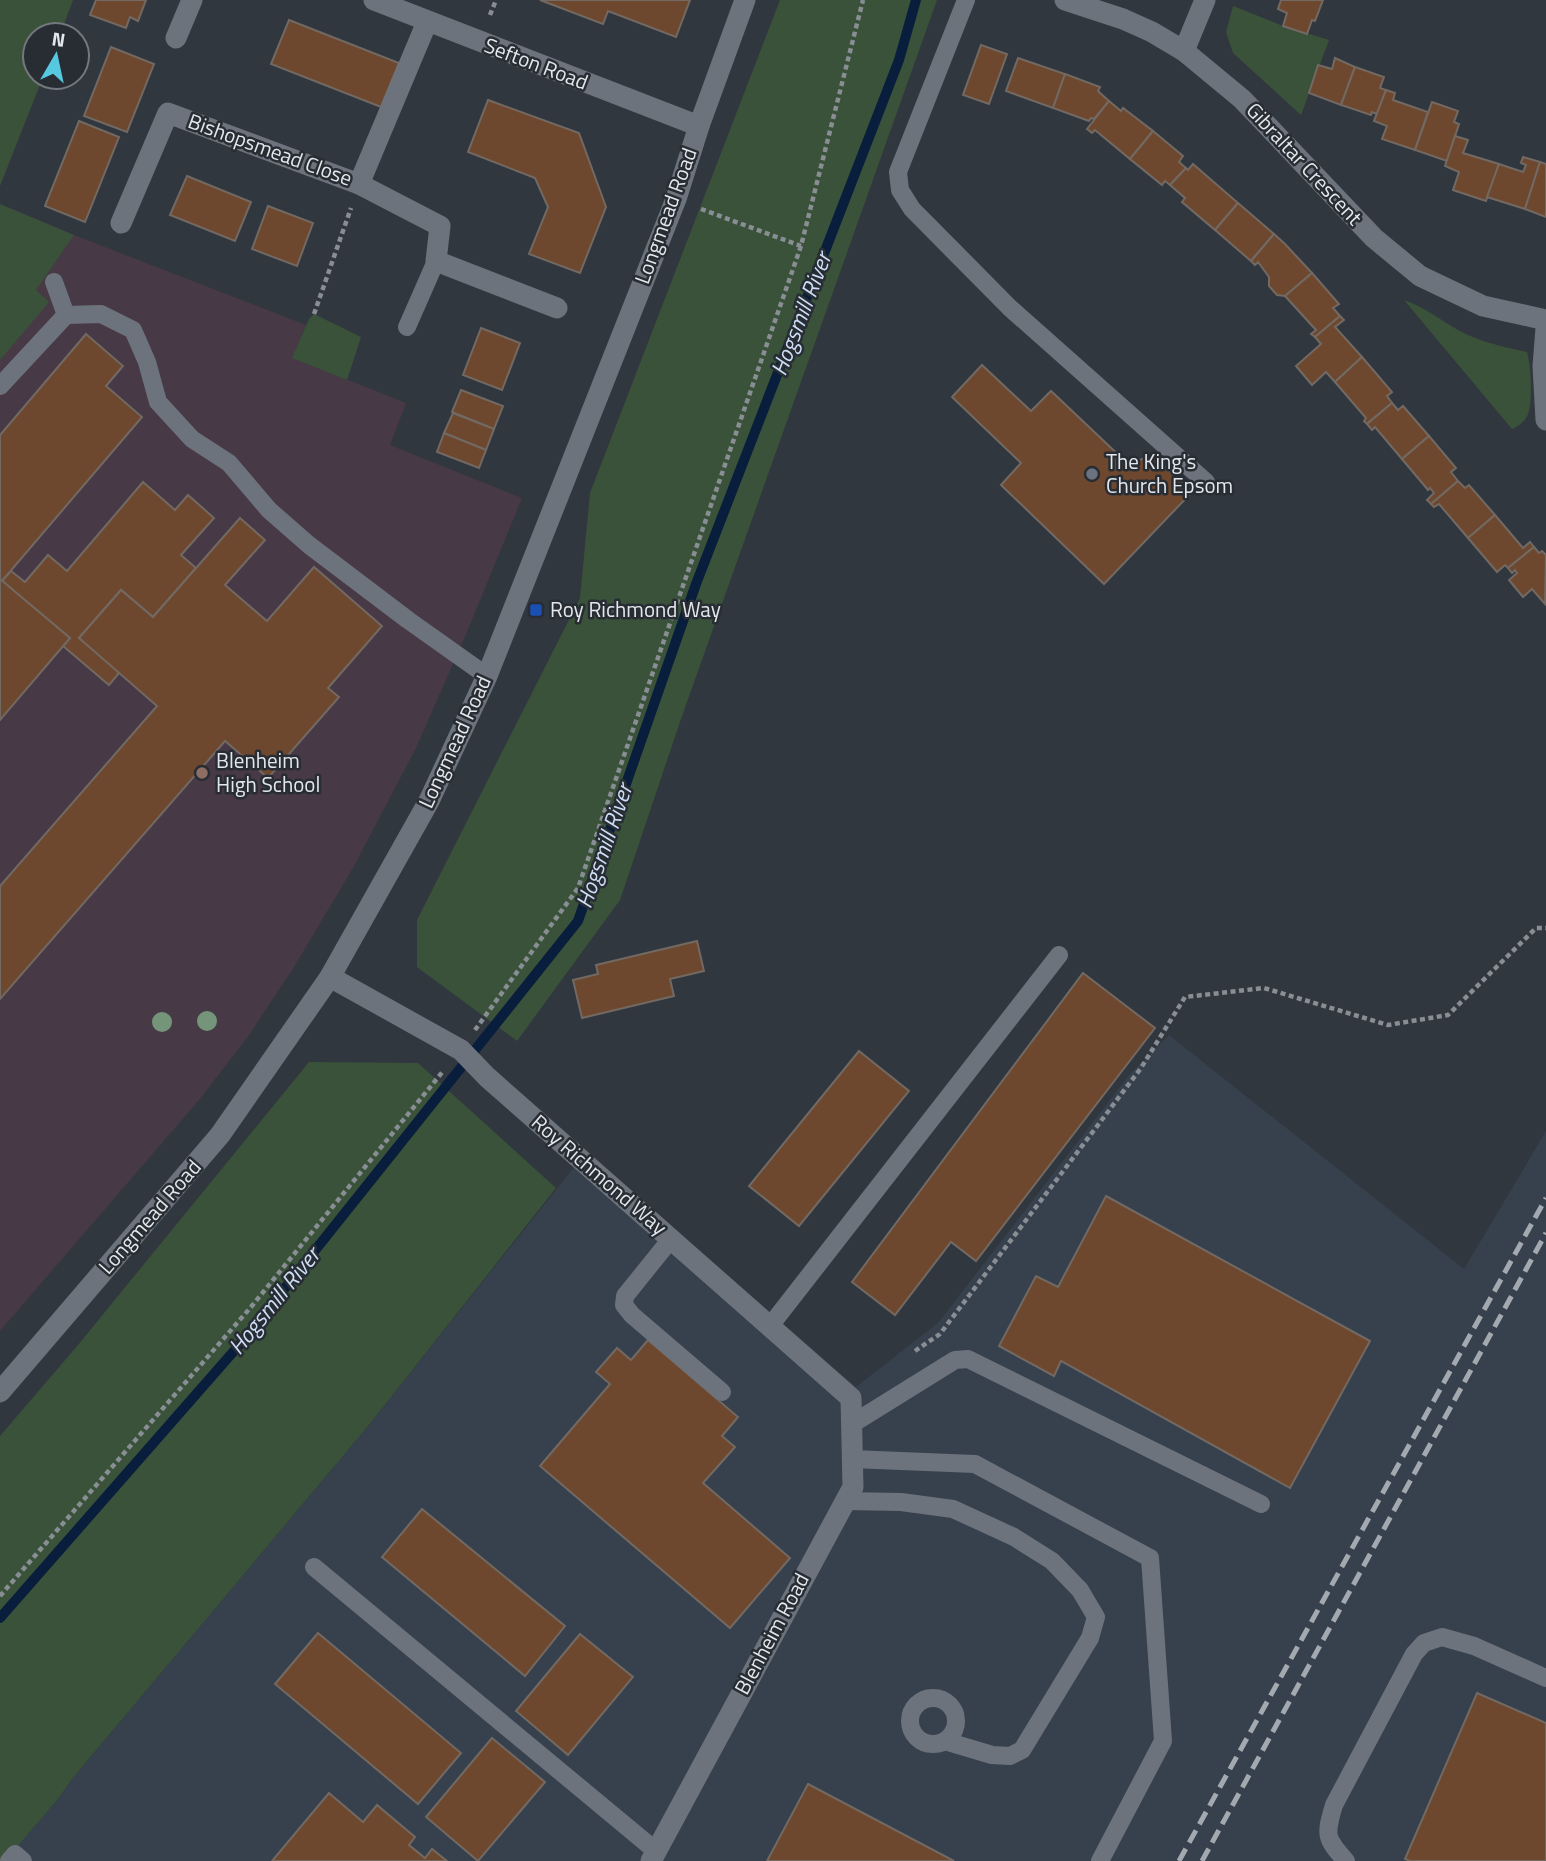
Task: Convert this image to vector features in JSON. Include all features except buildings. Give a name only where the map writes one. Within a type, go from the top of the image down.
[{"type":"street","points":[[176,38],[192,0]]},
{"type":"street","name":"Sefton Road","points":[[374,0],[699,126]]},
{"type":"street","name":"Longmead Road","points":[[0,1392],[220,1135],[330,976],[429,801],[487,676],[676,199],[699,126],[745,0]]},
{"type":"street","name":"Gibraltar Crescent","points":[[1065,0],[1123,19],[1184,51],[1242,99],[1374,238],[1420,275],[1483,306],[1546,320]]},
{"type":"street","points":[[1184,51],[1205,0]]},
{"type":"street","name":"Bishopsmead Close","points":[[121,223],[168,113],[359,184],[427,22]]},
{"type":"street","points":[[359,184],[440,226],[436,261],[557,308]]},
{"type":"street","points":[[1546,328],[1543,366],[1546,420]]},
{"type":"street","name":"Roy Richmond Way","points":[[330,976],[461,1050],[487,1077],[851,1398]]},
{"type":"street","name":"Blenheim Road","points":[[654,1856],[853,1487],[851,1398]]},
{"type":"lane","points":[[966,0],[898,172],[900,190],[912,209],[1010,309],[1206,482]]},
{"type":"lane","points":[[407,327],[436,261]]},
{"type":"lane","points":[[54,282],[66,315]]},
{"type":"lane","points":[[0,386],[66,315],[101,314],[133,330],[147,362],[158,402],[192,439],[229,463],[269,510],[309,545],[487,676]]},
{"type":"lane","points":[[770,1326],[1059,955]]},
{"type":"lane","points":[[671,1239],[625,1296],[624,1305],[632,1315],[722,1392]]},
{"type":"lane","points":[[852,1424],[955,1360],[968,1359],[1261,1504]]},
{"type":"lane","points":[[852,1459],[975,1464],[1150,1558],[1163,1741],[1100,1861]]},
{"type":"lane","points":[[844,1501],[901,1502],[953,1509],[1014,1536],[1052,1561],[1080,1590],[1096,1617],[1090,1638],[1022,1750],[1010,1756],[992,1755],[945,1741]]},
{"type":"lane","points":[[314,1567],[654,1856]]},
{"type":"lane","points":[[1346,1861],[1331,1845],[1327,1826],[1334,1805],[1414,1654],[1424,1643],[1442,1637],[1474,1646],[1546,1678]]},
{"type":"path","points":[[0,1596],[251,1307],[461,1050],[578,888],[802,246],[863,0]]},
{"type":"path","points":[[314,314],[359,184]]},
{"type":"path","points":[[676,199],[802,246]]},
{"type":"path","points":[[906,1358],[940,1334],[1141,1068],[1185,998],[1264,988],[1388,1025],[1448,1015],[1536,928],[1546,928]]},
{"type":"shaded area","name":"Blenheim High School","points":[[0,204],[306,325],[293,358],[406,403],[390,445],[522,498],[416,748],[353,868],[294,967],[247,1038],[199,1100],[0,1331]]},
{"type":"shaded area","points":[[1169,1035],[1464,1269],[1546,1131],[1546,1861],[5,1861],[369,1425],[586,1152],[856,1387],[939,1322],[1130,1074]]},
{"type":"green space","points":[[0,0],[73,0],[65,21],[21,21],[21,91],[37,91],[0,186]]},
{"type":"green space","points":[[780,0],[937,0],[682,716],[620,900],[517,1041],[417,967],[417,920],[580,598],[590,493]]},
{"type":"green space","points":[[1233,6],[1283,26],[1329,40],[1301,115],[1233,53],[1226,32]]},
{"type":"green space","points":[[0,204],[74,235],[36,290],[49,302],[0,360]]},
{"type":"green space","points":[[1404,300],[1468,335],[1527,352],[1531,401],[1528,414],[1522,423],[1512,429]]},
{"type":"green space","points":[[314,314],[361,337],[347,380],[292,358],[309,319]]},
{"type":"green space","points":[[309,1062],[418,1063],[556,1188],[369,1425],[58,1799],[5,1861],[0,1861],[0,1436],[78,1345]]},
{"type":"waterway","name":"Hogsmill River","points":[[0,1618],[241,1343],[578,921],[696,584],[899,60],[916,0]]},
{"type":"railway","points":[[1179,1861],[1546,1198]]},
{"type":"railway","points":[[1202,1861],[1546,1233]]},
{"type":"place","name":"The King's Church Epsom","points":[[1092,474]]},
{"type":"place","name":"Roy Richmond Way","points":[[536,610]]},
{"type":"place","name":"Blenheim High School","points":[[202,773]]}]
